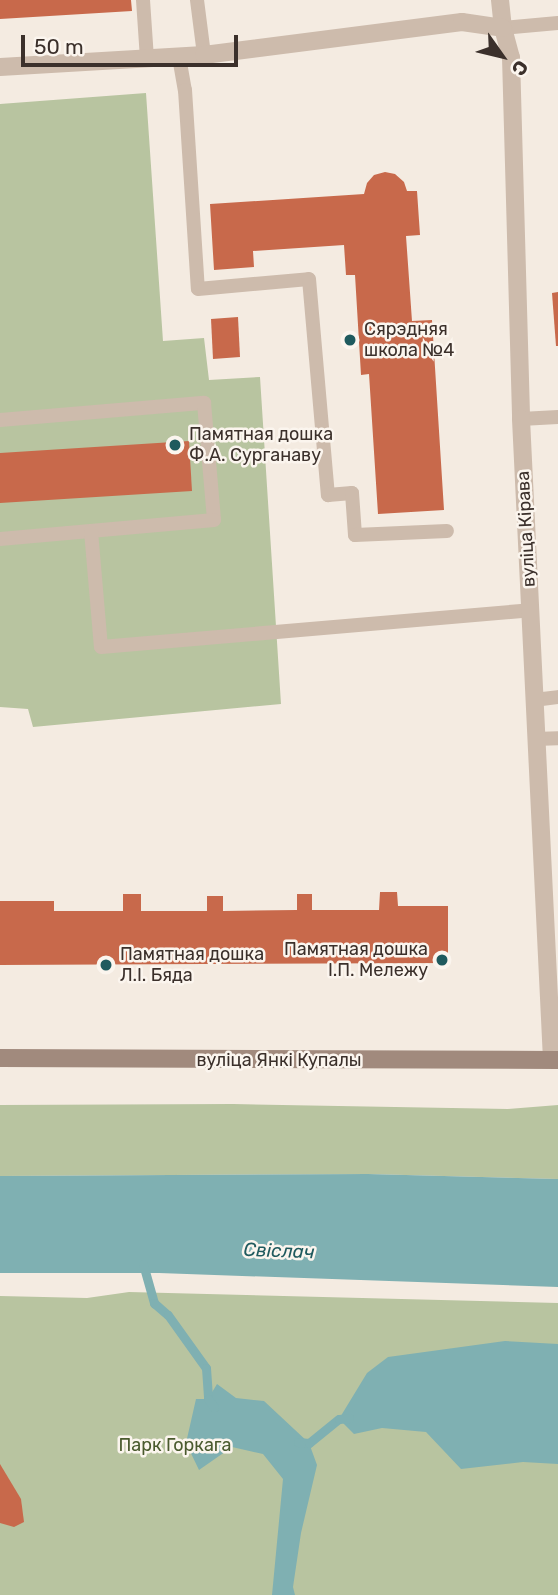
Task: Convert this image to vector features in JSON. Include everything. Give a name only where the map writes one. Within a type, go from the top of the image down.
[{"type":"main road","name":"вуліца Янкі Купалы","points":[[0,1058],[555,1059]]},
{"type":"street","name":"вуліца Кірава","points":[[500,0],[503,28],[511,57],[521,419],[535,739],[555,1059]]},
{"type":"street","points":[[0,67],[204,55],[462,22],[503,28]]},
{"type":"lane","points":[[143,0],[147,59]]},
{"type":"lane","points":[[197,0],[204,55]]},
{"type":"lane","points":[[503,28],[558,23]]},
{"type":"lane","points":[[178,57],[185,90],[198,289],[309,279],[328,495],[352,493],[355,535],[447,531]]},
{"type":"lane","points":[[0,420],[204,403],[214,520],[0,539]]},
{"type":"lane","points":[[521,419],[558,417]]},
{"type":"lane","points":[[91,531],[101,647],[530,610]]},
{"type":"lane","points":[[534,700],[558,697]]},
{"type":"lane","points":[[535,739],[558,738]]},
{"type":"green space","points":[[146,93],[163,341],[204,338],[209,380],[260,377],[281,704],[33,727],[28,709],[0,707],[0,104]]},
{"type":"green space","points":[[233,1104],[508,1109],[558,1105],[558,1179],[368,1174],[0,1176],[0,1105]]},
{"type":"green space","name":"Парк Горкага","points":[[129,1292],[558,1303],[558,1595],[0,1595],[0,1296],[87,1298]]},
{"type":"water","name":"Свіслач","points":[[368,1174],[558,1179],[558,1287],[159,1273],[0,1273],[0,1176]]},
{"type":"water","points":[[505,1341],[558,1344],[558,1464],[523,1462],[461,1469],[426,1432],[382,1428],[354,1434],[339,1419],[367,1373],[388,1357]]},
{"type":"water","points":[[217,1384],[236,1398],[264,1401],[309,1443],[317,1465],[301,1533],[293,1587],[295,1595],[272,1595],[283,1479],[263,1454],[232,1447],[199,1470],[186,1443],[196,1399],[208,1399]]},
{"type":"building","points":[[0,0],[131,0],[132,11],[0,19]]},
{"type":"building","points":[[385,172],[395,174],[404,182],[407,191],[417,191],[420,235],[406,236],[412,321],[432,320],[444,510],[378,514],[369,374],[361,375],[355,275],[346,275],[344,245],[253,251],[254,267],[214,270],[210,204],[364,194],[367,183],[374,175]]},
{"type":"building","points":[[558,292],[558,346],[556,346],[552,293]]},
{"type":"building","points":[[238,317],[240,357],[213,359],[211,319]]},
{"type":"building","points":[[189,441],[192,491],[0,503],[0,453]]},
{"type":"building","points":[[380,892],[397,892],[398,906],[448,906],[448,963],[0,965],[0,901],[54,901],[54,911],[123,911],[123,894],[141,894],[141,911],[207,911],[207,896],[223,896],[223,911],[297,910],[297,894],[312,894],[312,910],[379,910]]},
{"type":"building","points":[[0,1464],[21,1499],[24,1522],[14,1527],[0,1523]]},
{"type":"waterway","points":[[143,1264],[154,1303],[168,1315],[206,1368],[208,1399],[214,1407]]},
{"type":"waterway","points":[[298,1442],[309,1443],[339,1419],[349,1418]]},
{"type":"place","name":"Сярэдняя школа №4","points":[[350,340]]},
{"type":"place","name":"Памятная дошка Ф.А. Сурганаву","points":[[175,445]]},
{"type":"place","name":"Памятная дошка І.П. Мележу","points":[[442,960]]},
{"type":"place","name":"Памятная дошка Л.І. Бяда","points":[[106,965]]}]
